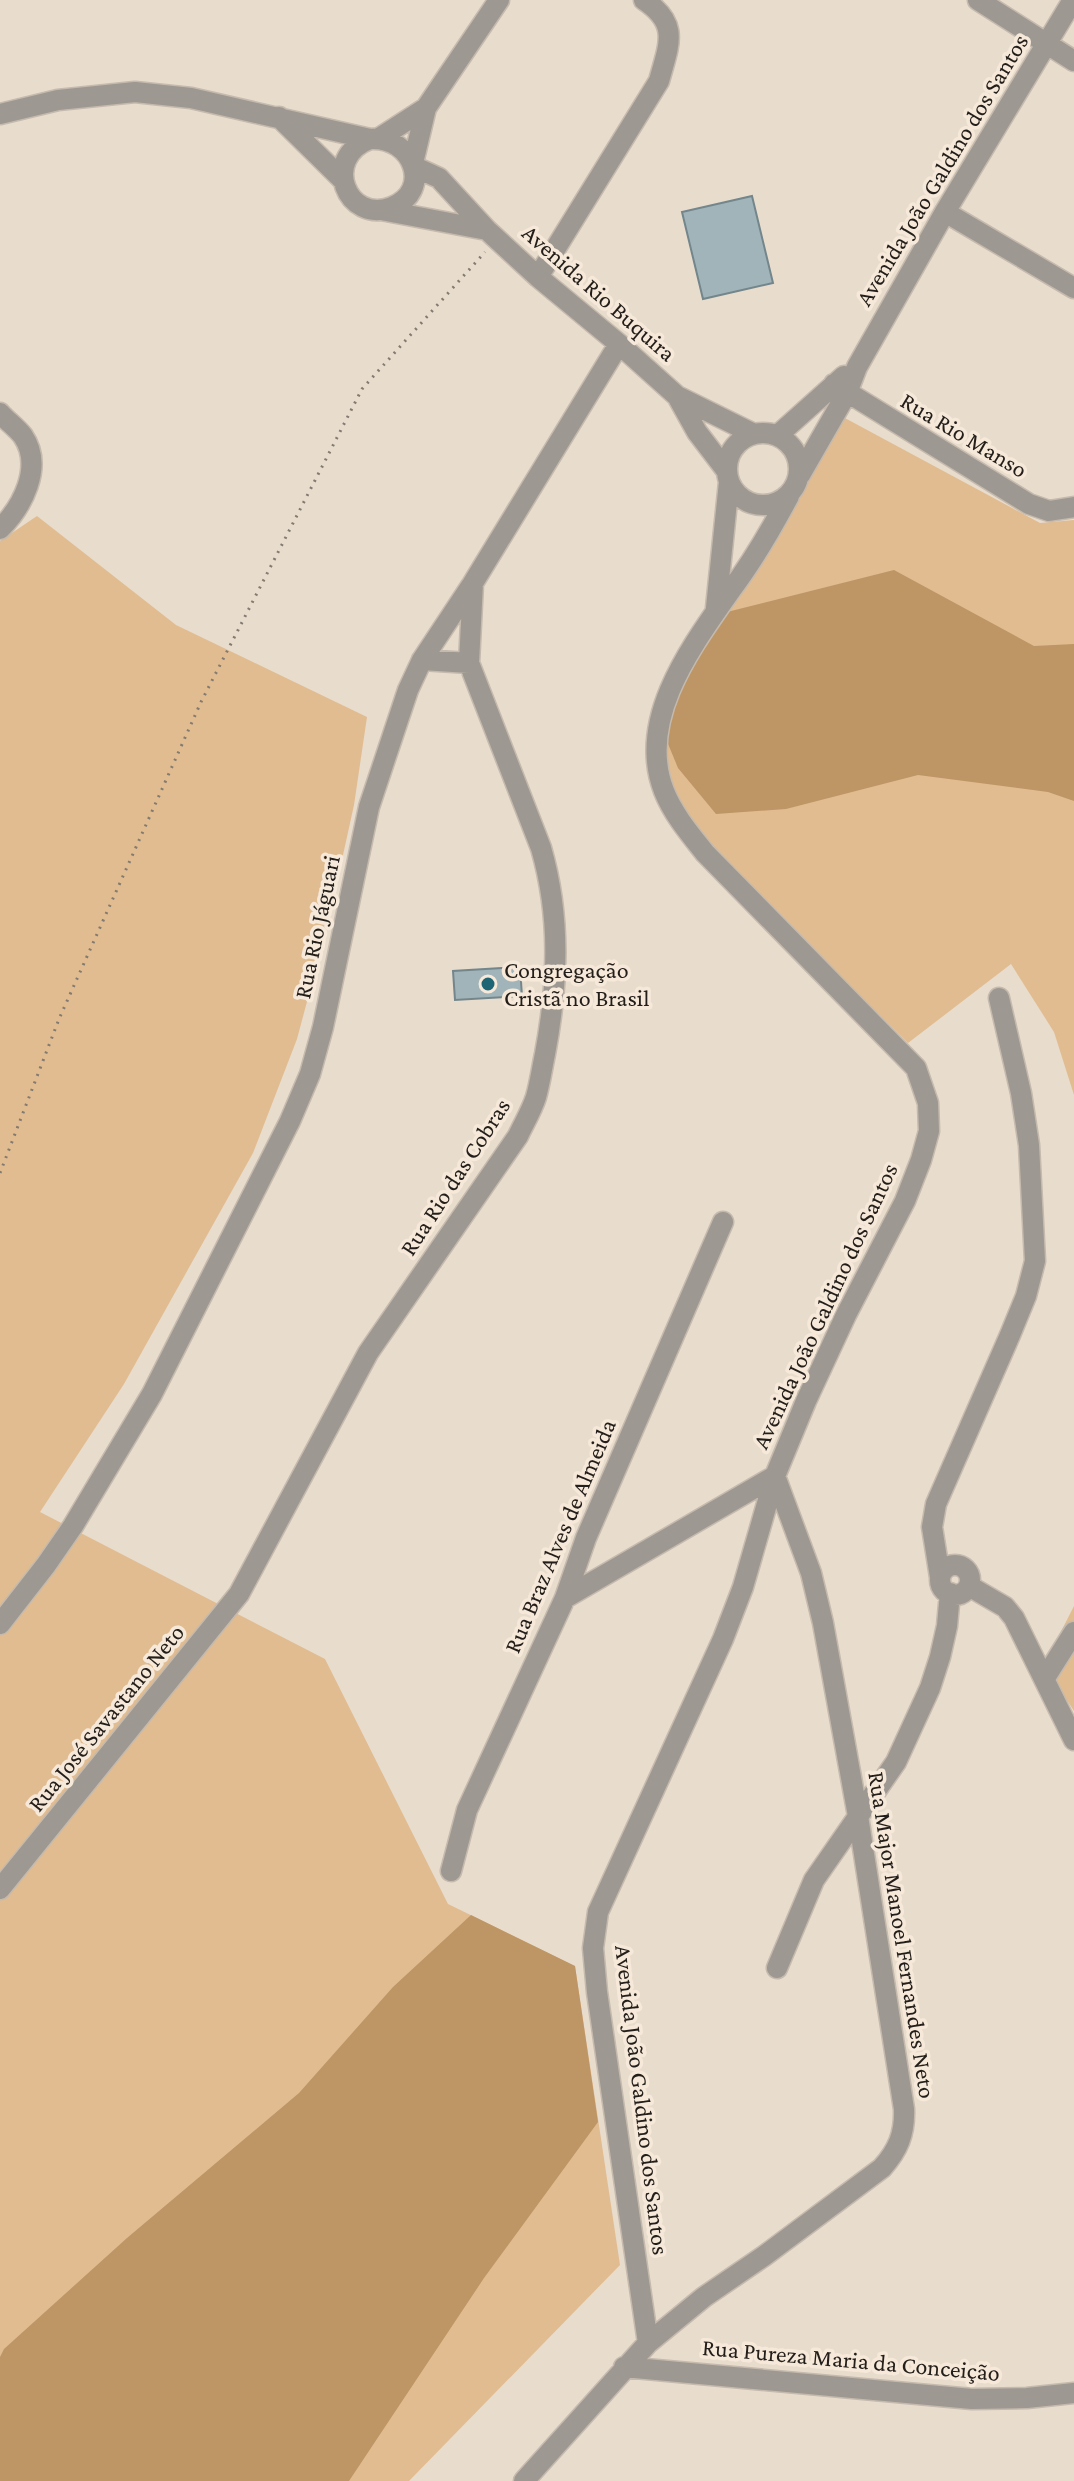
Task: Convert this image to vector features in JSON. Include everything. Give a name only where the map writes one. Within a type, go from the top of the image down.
[{"type":"street","points":[[538,277],[659,81],[666,56],[668,24],[660,11],[644,0]]},
{"type":"street","points":[[978,0],[1074,61]]},
{"type":"street","name":"Avenida João Galdino dos Santos","points":[[778,435],[840,389],[857,367],[945,212],[1073,0]]},
{"type":"street","points":[[381,210],[401,202],[409,194],[426,108],[492,2]]},
{"type":"street","points":[[0,114],[58,100],[135,92],[191,98],[399,145],[413,165]]},
{"type":"street","points":[[343,180],[347,157],[354,148],[426,108]]},
{"type":"street","points":[[279,117],[343,180],[352,199],[370,209],[492,234]]},
{"type":"street","name":"Avenida Rio Buquira","points":[[413,165],[439,178],[538,277],[677,396]]},
{"type":"street","points":[[945,212],[1074,288]]},
{"type":"street","name":"Rua Rio Jáguari","points":[[0,1624],[73,1526],[152,1394],[290,1121],[310,1074],[323,1027],[369,807],[395,726],[422,660],[473,583],[619,344]]},
{"type":"street","points":[[677,396],[697,432],[744,501],[767,506],[789,496],[796,486],[840,389]]},
{"type":"street","name":"Rua Rio Manso","points":[[840,389],[1029,504],[1049,511],[1074,507]]},
{"type":"street","points":[[677,396],[754,434]]},
{"type":"street","points":[[0,413],[22,434],[27,443],[31,467],[27,492],[13,516],[0,529]]},
{"type":"street","points":[[716,608],[728,458],[734,447],[754,434],[778,435],[796,451],[800,475]]},
{"type":"street","name":"Avenida João Galdino dos Santos","points":[[648,2343],[597,1992],[593,1948],[598,1912],[723,1639],[743,1587],[775,1476],[846,1315],[905,1201],[929,1131],[928,1103],[916,1068],[705,853],[681,823],[664,791],[657,762],[657,735],[662,710],[676,677],[716,608],[731,590],[789,496]]},
{"type":"street","name":"Rua Rio das Cobras","points":[[249,1579],[368,1353],[518,1136],[536,1097],[552,1016],[557,963],[551,888],[541,848],[469,663],[473,583]]},
{"type":"street","points":[[422,660],[469,663]]},
{"type":"street","points":[[777,1968],[814,1880],[896,1762],[930,1688],[947,1626],[949,1578],[933,1536],[932,1518],[1026,1296],[1035,1261],[1029,1145],[1021,1093],[999,998]]},
{"type":"street","name":"Rua Braz Alves de Almeida","points":[[451,1871],[467,1810],[565,1598],[586,1538],[723,1222]]},
{"type":"street","points":[[565,1598],[775,1476]]},
{"type":"street","name":"Rua Major Manoel Fernandes Neto","points":[[524,2481],[648,2343],[704,2297],[882,2168],[894,2155],[905,2127],[858,1816],[823,1623],[811,1573],[775,1476]]},
{"type":"street","points":[[949,1578],[963,1592],[969,1586],[1005,1607],[1014,1618],[1074,1740]]},
{"type":"street","name":"Rua José Savastano Neto","points":[[0,1889],[189,1658],[249,1579]]},
{"type":"street","points":[[1045,1678],[1074,1632]]},
{"type":"street","name":"Rua Pureza Maria da Conceição","points":[[624,2367],[972,2399],[1074,2393]]},
{"type":"path","points":[[0,1173],[59,1019],[201,702],[362,389],[492,234]]},
{"type":"shaded area","points":[[843,417],[1040,523],[1074,520],[1074,1095],[1054,1032],[1011,964],[908,1043],[701,840],[674,793],[663,736],[684,670]]},
{"type":"shaded area","points":[[37,516],[176,625],[367,717],[354,805],[328,923],[297,1039],[253,1153],[124,1384],[40,1512],[325,1659],[448,1904],[575,1966],[620,2265],[409,2481],[0,2481],[0,541]]},
{"type":"shaded area","points":[[894,570],[1034,646],[1074,644],[1074,801],[1048,792],[918,775],[786,809],[716,814],[678,768],[659,722],[719,614]]},
{"type":"shaded area","points":[[1074,1606],[1074,1711],[1044,1665]]},
{"type":"shaded area","points":[[471,1915],[575,1966],[598,2122],[484,2278],[349,2481],[0,2481],[0,2357],[4,2349],[127,2238],[299,2093],[393,1987]]},
{"type":"building","points":[[752,196],[773,283],[703,299],[682,212]]},
{"type":"building","name":"Congregação Cristã no Brasil","points":[[520,967],[522,996],[455,1000],[453,971]]},
{"type":"place","name":"Congregação Cristã no Brasil","points":[[488,984]]}]
